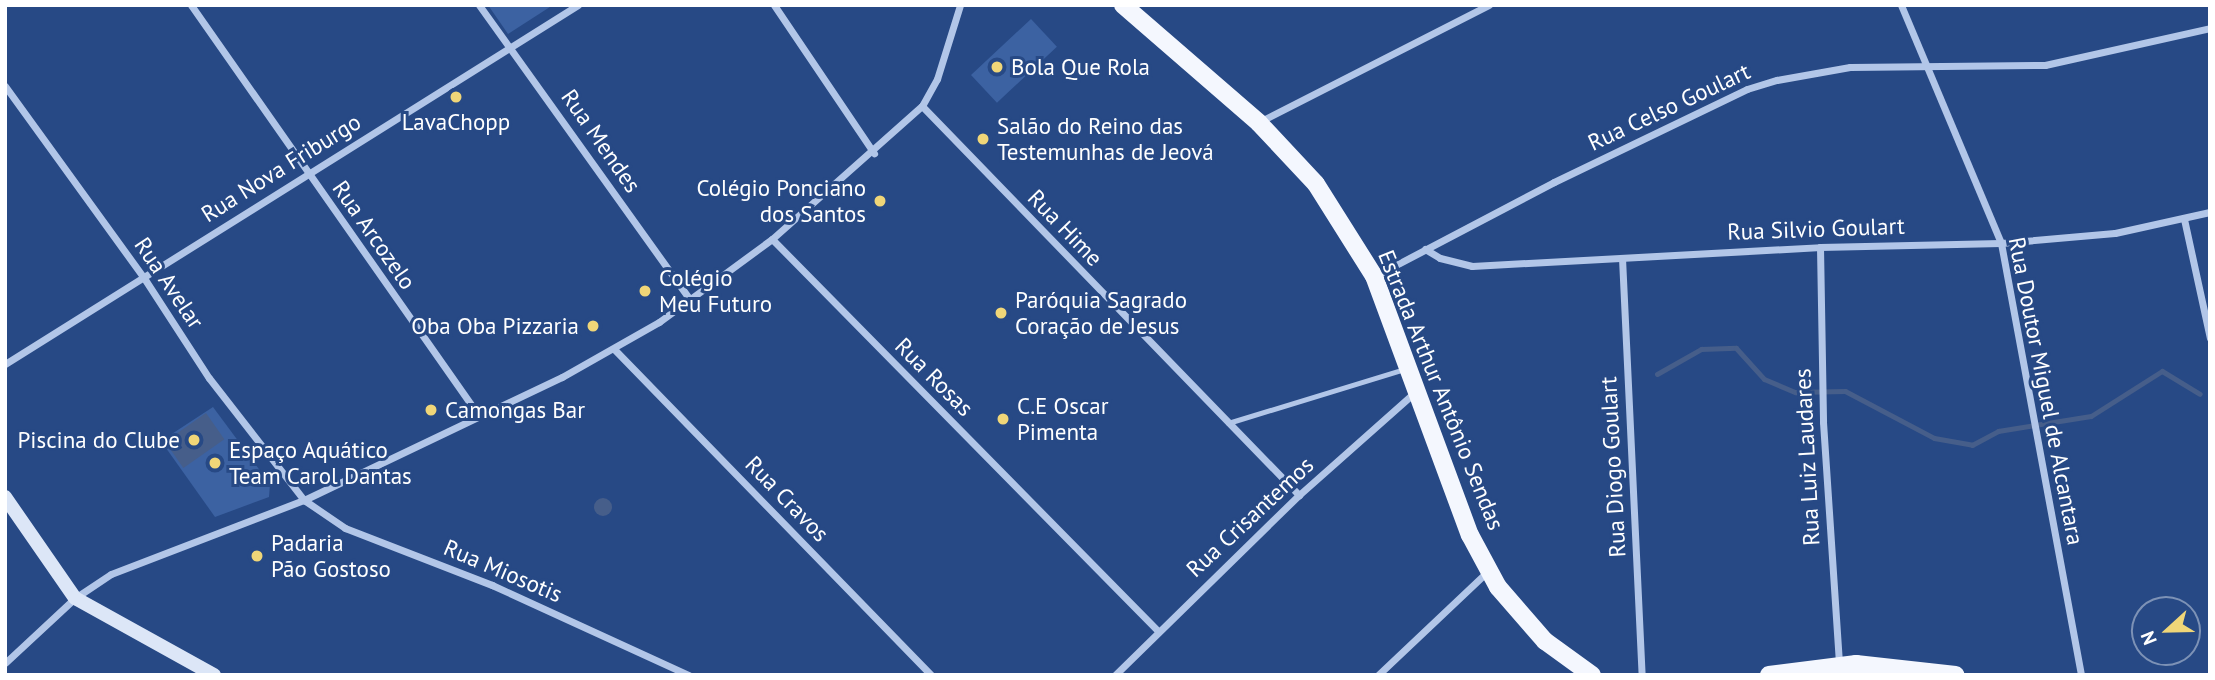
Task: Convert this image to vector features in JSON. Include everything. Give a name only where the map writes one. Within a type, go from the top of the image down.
[{"type":"main road","name":"Estrada Arthur Antônio Sendas","points":[[1123,5],[1259,123],[1316,184],[1374,276],[1470,535],[1489,571],[1518,614],[1575,666],[1592,675]]},
{"type":"main road","points":[[1769,675],[1839,665],[1955,675]]},
{"type":"street","name":"Rua Arcozelo","points":[[191,5],[479,416]]},
{"type":"street","name":"Rua Mendes","points":[[479,5],[690,300]]},
{"type":"street","name":"Rua Nova Friburgo","points":[[5,364],[578,5]]},
{"type":"street","points":[[774,5],[874,153]]},
{"type":"street","points":[[5,663],[75,598],[111,574],[304,500],[615,350],[690,300],[772,239],[874,153],[922,106],[937,79],[960,5]]},
{"type":"street","points":[[1259,123],[1489,5]]},
{"type":"street","name":"Rua Doutor Miguel de Alcantara","points":[[1901,5],[2001,243],[2081,675]]},
{"type":"street","name":"Rua Celso Goulart","points":[[1374,276],[1425,248],[1747,89],[1813,71],[2045,65],[2210,28]]},
{"type":"street","name":"Rua Avelar","points":[[5,86],[144,278],[209,378],[304,500]]},
{"type":"street","name":"Rua Hime","points":[[922,106],[1299,495]]},
{"type":"street","name":"Rua Silvio Goulart","points":[[1425,248],[1440,258],[1472,266],[1820,247],[2001,243],[2115,233],[2210,212]]},
{"type":"street","points":[[2184,219],[2210,338]]},
{"type":"street","name":"Rua Rosas","points":[[772,239],[1158,631]]},
{"type":"street","name":"Rua Luiz Laudares","points":[[1820,247],[1821,378],[1839,665]]},
{"type":"street","name":"Rua Diogo Goulart","points":[[1622,258],[1642,675]]},
{"type":"street","name":"Rua Cravos","points":[[615,350],[931,675]]},
{"type":"street","name":"Rua Crisantemos","points":[[1115,675],[1299,495],[1416,391]]},
{"type":"street","points":[[5,497],[75,598],[214,675]]},
{"type":"street","name":"Rua Miosotis","points":[[304,500],[345,528],[492,585],[689,675]]},
{"type":"street","points":[[1378,675],[1489,571]]},
{"type":"lane","points":[[1228,423],[1408,368]]},
{"type":"shaded area","points":[[488,5],[553,5],[508,34]]},
{"type":"shaded area","points":[[1031,19],[1057,47],[997,103],[971,75]]},
{"type":"shaded area","name":"Espaço Aquático Team Carol Dantas","points":[[213,407],[270,484],[269,497],[215,517],[161,441]]},
{"type":"shaded area","name":"Piscina do Clube","points":[[206,413],[224,439],[183,468],[165,442]]},
{"type":"shaded area","points":[[603,498],[609,501],[612,507],[609,513],[603,516],[597,513],[594,507],[597,501]]},
{"type":"waterway","points":[[1657,374],[1701,349],[1736,348],[1764,379],[1795,392],[1845,391],[1934,438],[1972,445],[1998,431],[2091,416],[2162,371],[2200,394]]},
{"type":"place","name":"Bola Que Rola","points":[[997,67]]},
{"type":"place","name":"LavaChopp","points":[[456,97]]},
{"type":"place","name":"Salão do Reino das Testemunhas de Jeová","points":[[983,139]]},
{"type":"place","name":"Colégio Ponciano dos Santos","points":[[880,201]]},
{"type":"place","name":"Colégio Meu Futuro","points":[[645,291]]},
{"type":"place","name":"Paróquia Sagrado Coração de Jesus","points":[[1001,313]]},
{"type":"place","name":"Oba Oba Pizzaria","points":[[593,326]]},
{"type":"place","name":"Camongas Bar","points":[[431,410]]},
{"type":"place","name":"C.E Oscar Pimenta","points":[[1003,419]]},
{"type":"place","name":"Piscina do Clube","points":[[194,440]]},
{"type":"place","name":"Espaço Aquático Team Carol Dantas","points":[[215,463]]},
{"type":"place","name":"Padaria Pão Gostoso","points":[[257,556]]}]
